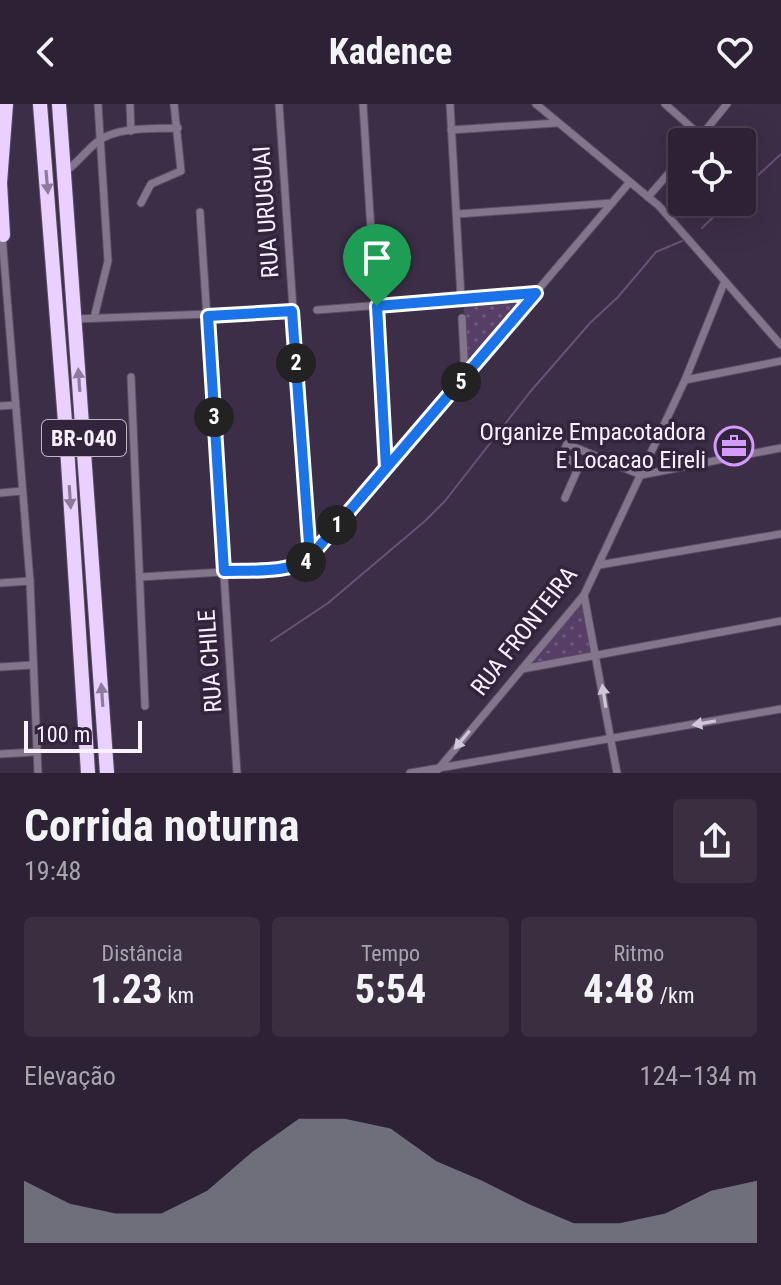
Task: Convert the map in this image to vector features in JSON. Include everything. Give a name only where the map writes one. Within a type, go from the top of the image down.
[{"type":"highway","points":[[2,235],[0,183],[6,104]]},
{"type":"highway","name":"BR-040","points":[[40,104],[88,773]]},
{"type":"highway","name":"BR-040","points":[[59,104],[107,773]]},
{"type":"street","points":[[94,318],[108,261],[98,104]]},
{"type":"street","points":[[130,104],[131,131]]},
{"type":"street","points":[[141,203],[151,184],[165,176],[180,173],[174,104]]},
{"type":"street","name":"RUA URUGUAI","points":[[279,104],[310,557]]},
{"type":"street","points":[[363,104],[386,468]]},
{"type":"street","points":[[450,104],[461,298]]},
{"type":"street","points":[[536,104],[648,197],[688,236],[724,283],[781,345]]},
{"type":"street","points":[[665,104],[688,128]]},
{"type":"street","points":[[707,128],[727,104]]},
{"type":"street","points":[[451,130],[557,123]]},
{"type":"street","points":[[65,172],[99,140],[131,131],[178,128]]},
{"type":"street","points":[[648,197],[668,174]]},
{"type":"street","points":[[140,577],[289,568],[303,564],[629,183]]},
{"type":"street","points":[[458,214],[612,203]]},
{"type":"street","name":"RUA CHILE","points":[[200,212],[237,773]]},
{"type":"street","points":[[2,235],[30,581],[38,773]]},
{"type":"street","name":"RUA FRONTEIRA","points":[[436,771],[584,595],[685,380],[724,283]]},
{"type":"street","points":[[317,310],[536,293]]},
{"type":"street","points":[[75,319],[292,311]]},
{"type":"street","points":[[462,318],[465,377]]},
{"type":"street","points":[[0,322],[10,321]]},
{"type":"street","points":[[685,380],[781,361]]},
{"type":"street","points":[[131,377],[145,706]]},
{"type":"street","points":[[0,406],[15,405]]},
{"type":"street","points":[[565,498],[579,467],[562,455],[567,444],[641,475],[781,448]]},
{"type":"street","points":[[0,493],[22,491]]},
{"type":"street","points":[[599,565],[781,534]]},
{"type":"street","points":[[0,583],[30,581]]},
{"type":"street","points":[[584,595],[617,773]]},
{"type":"street","points":[[522,669],[781,621]]},
{"type":"street","points":[[0,667],[33,665]]},
{"type":"street","points":[[410,773],[436,771],[781,709]]},
{"type":"street","points":[[0,754],[36,752]]},
{"type":"shaded area","points":[[528,298],[468,366],[463,302]]},
{"type":"shaded area","points":[[584,595],[597,654],[522,669]]},
{"type":"waterway","points":[[756,177],[781,154]]},
{"type":"waterway","points":[[702,228],[714,216]]},
{"type":"waterway","points":[[271,641],[328,603],[425,521],[445,501],[530,392],[590,323],[618,297],[656,252],[682,241]]},
{"type":"place","name":"Organize Empacotadora E Locacao Eireli","points":[[734,446]]},
{"type":"route","points":[[536,293],[307,561],[289,568],[224,571],[208,316],[292,311],[310,557],[386,468],[377,306],[536,293]]}]
